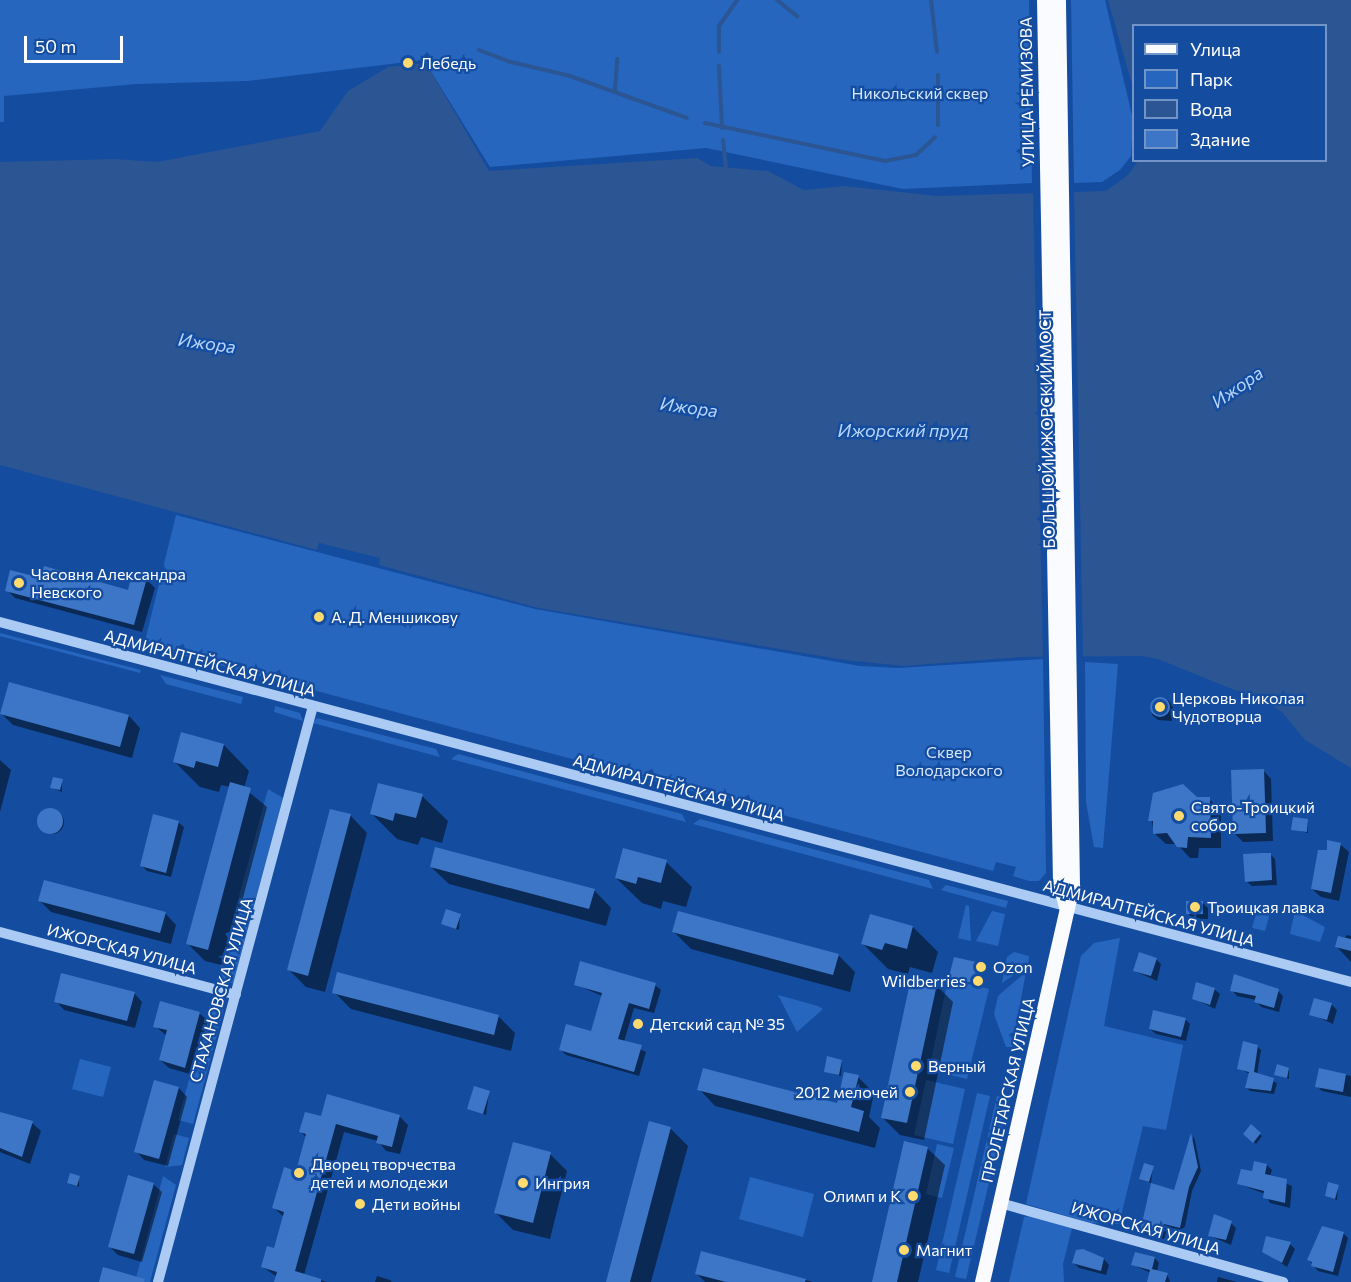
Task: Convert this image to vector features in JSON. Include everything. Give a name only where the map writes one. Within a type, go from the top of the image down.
[{"type":"main road","name":"УЛИЦА РЕМИЗОВА","points":[[1044,0],[1053,183]]},
{"type":"main road","name":"УЛИЦА РЕМИЗОВА","points":[[1053,183],[1058,0]]},
{"type":"main road","name":"БОЛЬШОЙ ИЖОРСКИЙ МОСТ","points":[[1053,183],[1064,675]]},
{"type":"main road","name":"ПРОЛЕТАРСКАЯ УЛИЦА","points":[[982,1282],[1072,885],[1064,675]]},
{"type":"street","name":"АДМИРАЛТЕЙСКАЯ УЛИЦА","points":[[0,622],[1351,982]]},
{"type":"street","name":"СТАХАНОВСКАЯ УЛИЦА","points":[[159,1282],[313,706]]},
{"type":"street","name":"ИЖОРСКАЯ УЛИЦА","points":[[0,932],[236,995]]},
{"type":"street","name":"ИЖОРСКАЯ УЛИЦА","points":[[1000,1203],[1283,1282]]},
{"type":"green space","name":"Никольский сквер","points":[[0,0],[1029,0],[1032,183],[903,189],[706,148],[490,167],[424,60],[247,81],[136,84],[4,96],[4,122],[0,122]]},
{"type":"green space","points":[[1071,0],[1105,0],[1132,116],[1131,156],[1120,170],[1102,182],[1074,183]]},
{"type":"green space","name":"Сквер Володарского","points":[[176,515],[535,609],[860,666],[898,668],[1043,659],[1046,873],[1039,881],[1029,881],[1013,876],[1016,867],[996,862],[993,871],[144,645]]},
{"type":"green space","points":[[0,633],[141,670],[140,673],[0,636]]},
{"type":"green space","points":[[1085,662],[1118,664],[1103,848],[1094,847],[1086,802]]},
{"type":"green space","points":[[160,675],[243,697],[241,704],[166,684]]},
{"type":"green space","points":[[275,706],[300,713],[303,721],[274,712]]},
{"type":"green space","points":[[317,718],[436,749],[440,757],[313,723]]},
{"type":"green space","points":[[458,754],[682,814],[686,822],[451,759]]},
{"type":"green space","points":[[268,789],[283,798],[233,983],[215,985]]},
{"type":"green space","points":[[700,819],[929,880],[933,889],[693,824]]},
{"type":"green space","points":[[946,885],[1008,901],[1006,908],[941,890]]},
{"type":"green space","points":[[1259,903],[1272,906],[1265,931],[1252,928]]},
{"type":"green space","points":[[966,905],[969,906],[971,941],[958,938]]},
{"type":"green space","points":[[992,911],[1005,914],[998,946],[976,941]]},
{"type":"green space","points":[[1295,911],[1325,927],[1320,942],[1290,934]]},
{"type":"green space","points":[[1120,938],[1104,1026],[1183,1045],[1166,1130],[1143,1126],[1119,1224],[1090,1223],[1026,1204],[1081,956],[1094,943]]},
{"type":"green space","points":[[1014,952],[1029,956],[1028,965],[1002,983],[1007,957]]},
{"type":"green space","points":[[1026,972],[1012,1047],[1006,1047],[994,1014],[998,996]]},
{"type":"green space","points":[[948,979],[989,989],[967,1079],[929,1070]]},
{"type":"green space","points":[[778,995],[818,1006],[823,1009],[797,1032]]},
{"type":"green space","points":[[211,999],[224,1003],[224,1008],[193,1124],[178,1120]]},
{"type":"green space","points":[[80,1059],[111,1067],[103,1097],[72,1089]]},
{"type":"green space","points":[[926,1080],[965,1089],[953,1144],[914,1135]]},
{"type":"green space","points":[[977,1093],[990,1096],[949,1273],[936,1270]]},
{"type":"green space","points":[[997,1096],[1009,1099],[966,1279],[955,1277]]},
{"type":"green space","points":[[174,1134],[189,1138],[182,1165],[165,1167]]},
{"type":"green space","points":[[937,1144],[954,1148],[942,1198],[926,1194]]},
{"type":"green space","points":[[163,1176],[176,1185],[150,1282],[135,1282]]},
{"type":"green space","points":[[750,1177],[814,1194],[803,1237],[739,1219]]},
{"type":"green space","points":[[1030,1216],[1072,1228],[1063,1264],[1064,1282],[1009,1282],[1024,1217]]},
{"type":"water","name":"Ижорский пруд","points":[[1108,0],[1351,0],[1351,768],[1305,740],[1282,712],[1269,704],[1158,659],[1141,656],[1020,657],[904,666],[845,660],[539,608],[379,565],[380,559],[319,543],[317,550],[0,465],[0,162],[115,159],[157,162],[320,131],[348,91],[388,67],[426,63],[489,171],[697,158],[711,166],[768,171],[804,190],[844,186],[937,196],[1106,191],[1128,175],[1137,162],[1327,162],[1327,24],[1132,24],[1132,84]]},
{"type":"pier","points":[[1074,190],[1083,659],[1043,660],[1033,191]]},
{"type":"pier","points":[[319,543],[380,558],[379,565],[377,560],[321,546],[317,550]]},
{"type":"building","points":[[44,566],[128,590],[132,574],[147,578],[134,625],[5,591],[10,570],[41,578]]},
{"type":"building","points":[[9,682],[129,715],[120,747],[0,714]]},
{"type":"building","name":"Церковь Николая Чудотворца","points":[[1160,697],[1167,700],[1170,707],[1167,714],[1160,717],[1153,714],[1150,707],[1153,700]]},
{"type":"building","points":[[181,732],[224,744],[218,767],[196,761],[194,768],[173,762]]},
{"type":"building","points":[[1264,769],[1266,833],[1233,834],[1231,770]]},
{"type":"building","points":[[53,777],[63,779],[60,790],[50,788]]},
{"type":"building","points":[[230,782],[251,788],[208,950],[186,944]]},
{"type":"building","points":[[378,783],[423,794],[416,818],[395,813],[393,821],[370,814]]},
{"type":"building","name":"Свято-Троицкий собор","points":[[1183,784],[1197,797],[1210,797],[1211,838],[1188,837],[1187,848],[1177,847],[1167,833],[1153,834],[1153,821],[1148,821],[1153,793]]},
{"type":"building","points":[[50,808],[59,812],[63,821],[59,830],[50,834],[41,830],[37,821],[41,812]]},
{"type":"building","points":[[330,809],[351,814],[308,976],[287,970]]},
{"type":"building","points":[[153,814],[179,821],[166,873],[140,866]]},
{"type":"building","points":[[1293,817],[1308,819],[1307,832],[1291,830]]},
{"type":"building","points":[[1327,840],[1341,843],[1331,893],[1311,889],[1318,850],[1327,850]]},
{"type":"building","points":[[435,847],[595,889],[589,909],[430,867]]},
{"type":"building","points":[[623,848],[667,860],[661,883],[638,877],[636,884],[615,878]]},
{"type":"building","points":[[1271,853],[1272,880],[1245,882],[1243,854]]},
{"type":"building","points":[[44,880],[166,912],[160,933],[38,901]]},
{"type":"building","name":"Троицкая лавка","points":[[1186,901],[1203,901],[1203,914],[1186,914]]},
{"type":"building","points":[[446,909],[461,914],[456,929],[441,924]]},
{"type":"building","points":[[678,911],[839,954],[833,975],[672,932]]},
{"type":"building","points":[[870,914],[913,926],[907,949],[885,943],[882,950],[861,944]]},
{"type":"building","points":[[1338,936],[1351,939],[1351,951],[1335,947]]},
{"type":"building","points":[[1139,952],[1157,958],[1151,976],[1133,971]]},
{"type":"building","points":[[954,957],[985,964],[980,985],[949,977]]},
{"type":"building","points":[[580,961],[656,983],[649,1009],[629,1003],[618,1039],[642,1045],[634,1072],[559,1050],[566,1024],[591,1031],[602,993],[574,985]]},
{"type":"building","points":[[337,972],[499,1015],[494,1035],[332,993]]},
{"type":"building","points":[[61,973],[135,992],[127,1021],[54,1002]]},
{"type":"building","points":[[1234,974],[1279,989],[1274,1008],[1254,1002],[1256,996],[1230,991]]},
{"type":"building","points":[[911,978],[937,984],[907,1123],[881,1118]]},
{"type":"building","points":[[1196,982],[1215,988],[1210,1005],[1192,999]]},
{"type":"building","points":[[1314,998],[1332,1003],[1327,1020],[1309,1015]]},
{"type":"building","points":[[160,1001],[200,1012],[185,1068],[159,1060],[167,1030],[153,1027]]},
{"type":"building","points":[[1153,1010],[1186,1018],[1181,1037],[1149,1029]]},
{"type":"building","points":[[1243,1041],[1258,1045],[1254,1072],[1274,1078],[1271,1091],[1245,1088],[1249,1072],[1237,1069]]},
{"type":"building","points":[[827,1056],[842,1060],[839,1075],[824,1072]]},
{"type":"building","points":[[1277,1064],[1289,1068],[1287,1078],[1274,1075]]},
{"type":"building","points":[[703,1068],[837,1103],[844,1072],[859,1075],[851,1107],[864,1111],[859,1132],[697,1090]]},
{"type":"building","points":[[1319,1068],[1346,1074],[1343,1092],[1315,1087]]},
{"type":"building","points":[[154,1080],[179,1087],[159,1159],[134,1152]]},
{"type":"building","points":[[474,1086],[490,1091],[483,1114],[467,1109]]},
{"type":"building","points":[[327,1094],[400,1115],[392,1147],[376,1143],[378,1136],[336,1124],[295,1271],[321,1279],[321,1282],[274,1282],[277,1272],[261,1267],[267,1246],[274,1248],[284,1212],[272,1208],[284,1167],[296,1171],[306,1134],[299,1132],[305,1112],[321,1116]]},
{"type":"building","points":[[0,1112],[33,1121],[22,1157],[0,1148]]},
{"type":"building","points":[[649,1121],[671,1127],[630,1282],[606,1282]]},
{"type":"building","points":[[1251,1124],[1261,1133],[1253,1143],[1243,1134]]},
{"type":"building","points":[[1191,1133],[1198,1167],[1189,1187],[1180,1228],[1164,1224],[1160,1236],[1140,1232],[1151,1183],[1174,1190]]},
{"type":"building","points":[[904,1141],[928,1147],[897,1282],[872,1282]]},
{"type":"building","name":"Ингрия","points":[[513,1142],[551,1152],[533,1223],[494,1213]]},
{"type":"building","points":[[1254,1161],[1267,1164],[1265,1174],[1287,1179],[1285,1203],[1263,1198],[1264,1191],[1237,1184],[1241,1169],[1252,1171]]},
{"type":"building","points":[[1144,1163],[1154,1166],[1149,1182],[1139,1179]]},
{"type":"building","points":[[70,1173],[80,1176],[77,1186],[67,1183]]},
{"type":"building","points":[[128,1175],[154,1183],[134,1254],[108,1247]]},
{"type":"building","points":[[1328,1182],[1339,1185],[1335,1199],[1325,1196]]},
{"type":"building","points":[[1214,1214],[1232,1221],[1226,1240],[1208,1236]]},
{"type":"building","points":[[1322,1226],[1344,1232],[1333,1272],[1311,1266],[1312,1262],[1307,1260]]},
{"type":"building","points":[[1266,1236],[1291,1242],[1282,1263],[1262,1252]]},
{"type":"building","points":[[1083,1249],[1104,1258],[1101,1271],[1072,1263],[1076,1250]]},
{"type":"building","points":[[701,1251],[806,1279],[805,1282],[726,1282],[695,1274]]},
{"type":"building","points":[[1135,1252],[1155,1257],[1152,1269],[1168,1273],[1165,1282],[1147,1282],[1150,1270],[1131,1265]]},
{"type":"building","points":[[103,1267],[145,1279],[144,1282],[99,1282]]},
{"type":"waterway","points":[[719,52],[719,26],[737,0]]},
{"type":"waterway","points":[[777,0],[797,16]]},
{"type":"waterway","points":[[931,0],[937,52]]},
{"type":"waterway","points":[[479,50],[511,62],[570,76],[687,118]]},
{"type":"waterway","points":[[615,91],[617,59]]},
{"type":"waterway","points":[[719,66],[722,128]]},
{"type":"waterway","points":[[938,75],[938,125]]},
{"type":"waterway","points":[[705,123],[885,161],[916,155],[935,137]]},
{"type":"waterway","points":[[723,140],[726,167]]},
{"type":"place","name":"Лебедь","points":[[408,63]]},
{"type":"place","name":"Часовня Александра Невского","points":[[19,583]]},
{"type":"place","name":"А. Д. Меншикову","points":[[319,617]]},
{"type":"place","name":"Церковь Николая Чудотворца","points":[[1160,707]]},
{"type":"place","name":"Свято-Троицкий собор","points":[[1179,816]]},
{"type":"place","name":"Троицкая лавка","points":[[1195,907]]},
{"type":"place","name":"Ozon","points":[[981,967]]},
{"type":"place","name":"Wildberries","points":[[978,981]]},
{"type":"place","name":"Детский сад № 35","points":[[638,1024]]},
{"type":"place","name":"Верный","points":[[916,1066]]},
{"type":"place","name":"2012 мелочей","points":[[910,1092]]},
{"type":"place","name":"Дворец творчества детей и молодежи","points":[[299,1173]]},
{"type":"place","name":"Ингрия","points":[[523,1183]]},
{"type":"place","name":"Олимп и К","points":[[913,1196]]},
{"type":"place","name":"Дети войны","points":[[360,1204]]},
{"type":"place","name":"Магнит","points":[[904,1250]]},
{"type":"water label","name":"Ижора","points":[[207,343]]},
{"type":"water label","name":"Ижора","points":[[1237,387]]},
{"type":"water label","name":"Ижора","points":[[689,407]]}]
